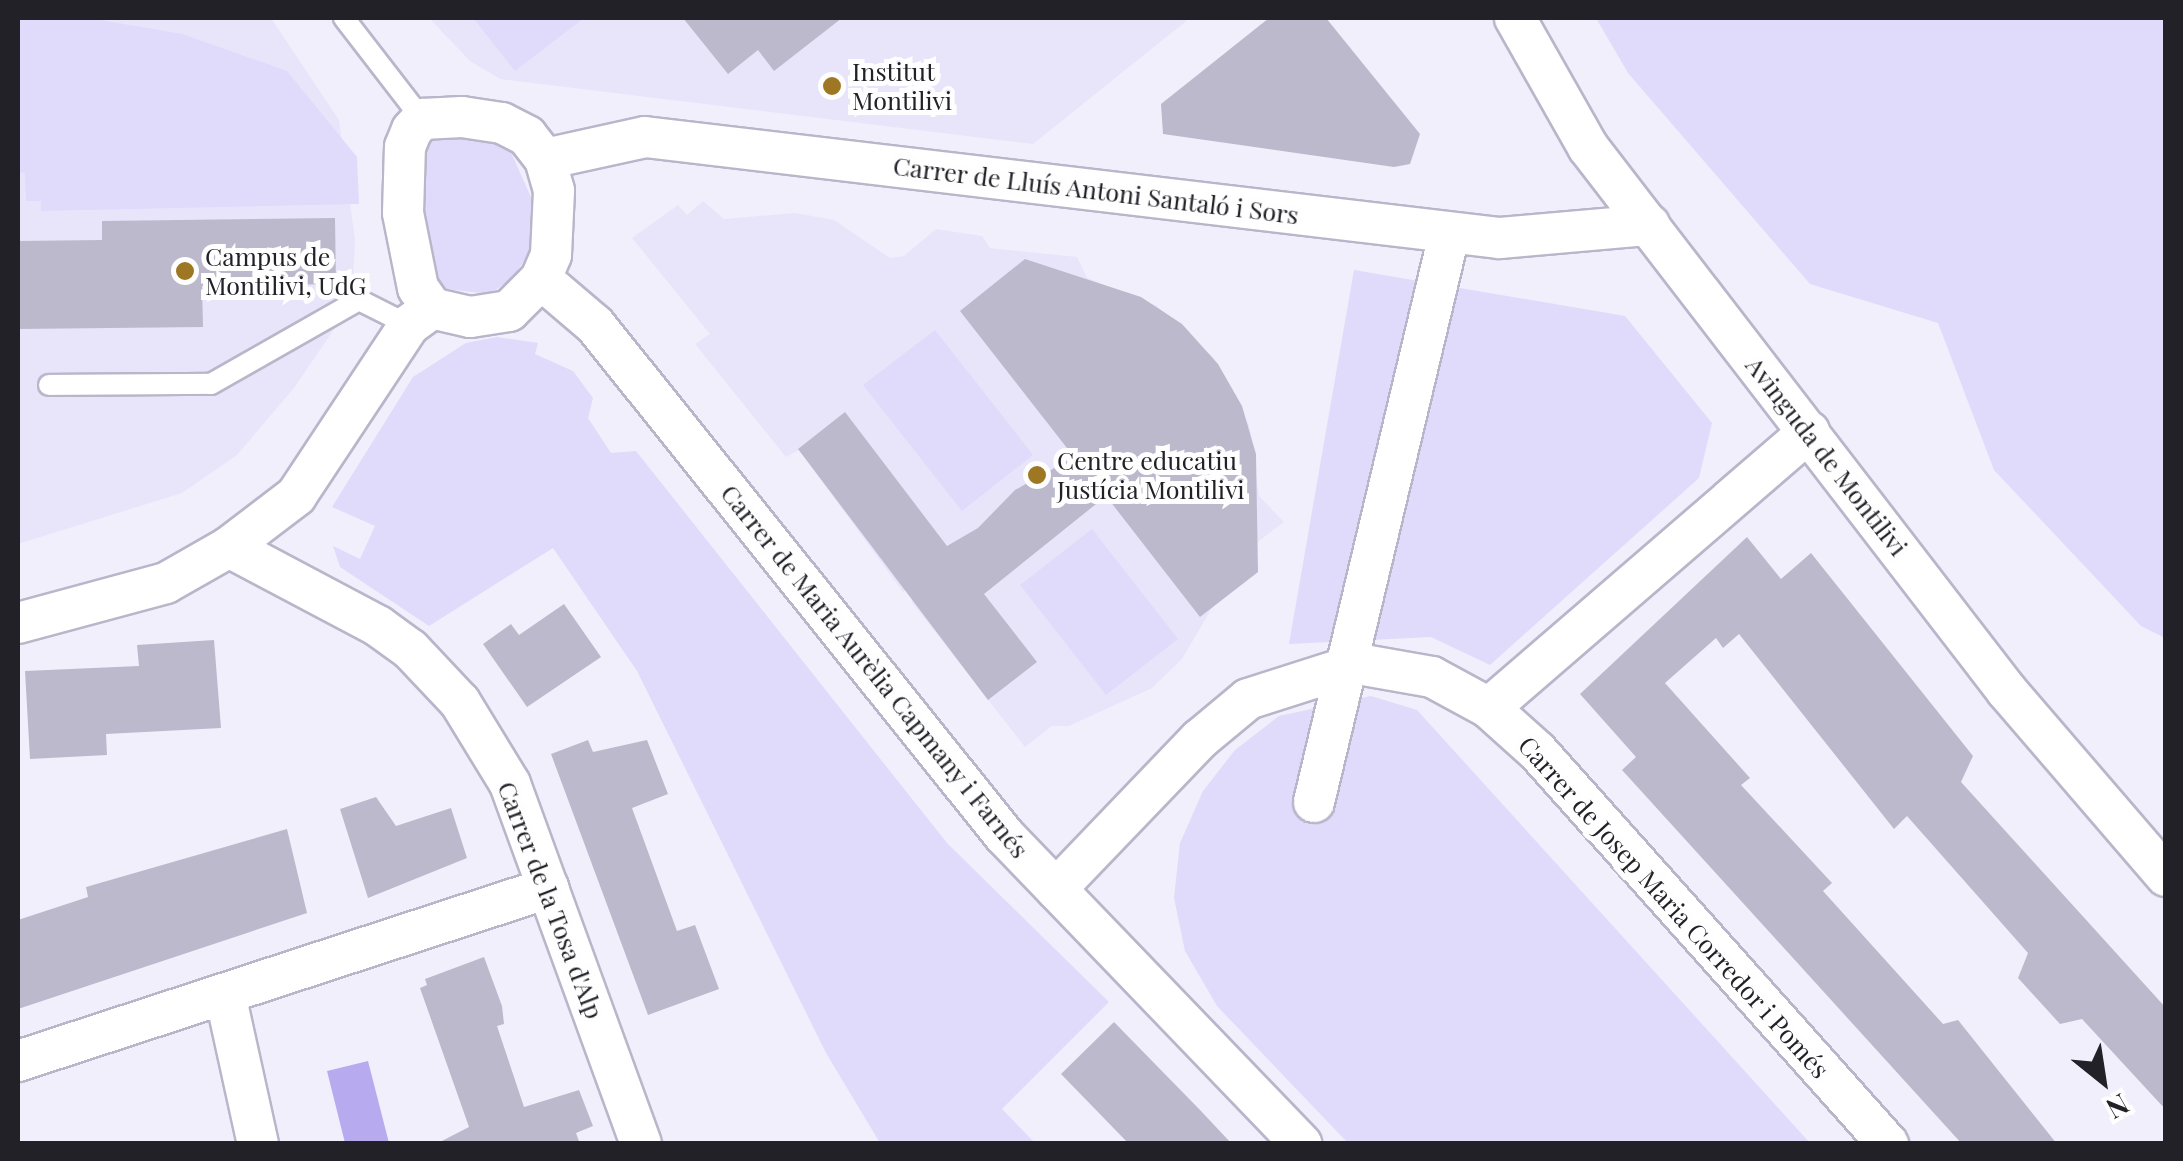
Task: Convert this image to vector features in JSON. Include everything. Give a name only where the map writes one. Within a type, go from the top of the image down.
[{"type":"street","name":"Avinguda de Montilivi","points":[[1514,18],[1582,140],[2007,691],[2166,876]]},
{"type":"street","points":[[18,623],[166,583],[229,547],[296,496],[420,316],[403,214],[404,147],[422,119],[502,122],[527,136],[545,158],[554,228],[540,280],[510,310],[460,317],[420,316]]},
{"type":"street","name":"Carrer de Lluís Antoni Santaló i Sors","points":[[545,158],[645,137],[1500,238],[1649,226]]},
{"type":"street","points":[[1314,802],[1350,666],[1448,239]]},
{"type":"street","name":"Carrer de Maria Aurèlia Capmany i Farnés","points":[[540,280],[595,324],[926,742],[1056,889],[1301,1144]]},
{"type":"street","points":[[1489,708],[1810,432]]},
{"type":"street","name":"Carrer de la Tosa d'Alp","points":[[229,547],[378,626],[436,674],[510,784],[641,1144]]},
{"type":"street","name":"Carrer de Josep Maria Corredor i Pomés","points":[[1056,889],[1200,739],[1248,699],[1350,666],[1432,677],[1489,708],[1537,751],[1888,1144]]},
{"type":"street","points":[[18,1061],[548,888]]},
{"type":"street","points":[[225,994],[258,1144]]},
{"type":"lane","points":[[344,18],[422,119]]},
{"type":"lane","points":[[49,385],[211,384],[358,300],[420,316]]},
{"type":"shaded area","name":"Campus de Montilivi, UdG","points":[[18,18],[271,18],[339,120],[355,240],[352,303],[294,388],[237,455],[182,493],[18,544]]},
{"type":"shaded area","points":[[18,18],[89,18],[182,34],[287,71],[357,157],[359,204],[41,211],[41,201],[26,201],[25,173],[18,172]]},
{"type":"shaded area","name":"Institut Montilivi","points":[[429,18],[1190,18],[1033,144],[500,79],[470,61]]},
{"type":"shaded area","points":[[473,18],[584,18],[515,71]]},
{"type":"shaded area","points":[[1596,18],[2165,18],[2165,638],[2141,626],[1994,470],[1938,323],[1810,284],[1628,73]]},
{"type":"shaded area","points":[[434,130],[492,137],[510,150],[534,204],[531,251],[512,278],[490,294],[446,289],[425,261],[422,141]]},
{"type":"shaded area","name":"Centre educatiu Justícia Montilivi","points":[[703,201],[724,219],[795,213],[834,220],[890,258],[904,256],[936,229],[982,236],[990,248],[1077,257],[1087,278],[1157,306],[1213,357],[1249,425],[1259,496],[1284,522],[1243,553],[1256,574],[1216,601],[1182,659],[1152,688],[1069,726],[1052,726],[1025,747],[911,601],[921,594],[913,584],[903,592],[799,450],[786,457],[695,344],[710,334],[632,238],[678,205],[687,215]]},
{"type":"shaded area","points":[[1354,270],[1625,316],[1712,423],[1699,478],[1490,665],[1431,637],[1289,644]]},
{"type":"shaded area","points":[[935,330],[1033,455],[962,511],[863,385]]},
{"type":"shaded area","points":[[497,337],[538,343],[535,354],[573,371],[593,398],[588,418],[611,453],[636,451],[947,843],[1109,1002],[1002,1109],[1035,1143],[880,1143],[826,1053],[637,671],[553,548],[429,626],[340,567],[333,546],[360,559],[375,526],[332,507],[413,377],[466,343]]},
{"type":"shaded area","points":[[1092,529],[1178,639],[1106,695],[1020,585]]},
{"type":"shaded area","points":[[1371,696],[1417,710],[1810,1143],[1348,1143],[1217,1006],[1185,951],[1174,898],[1180,843],[1203,791],[1235,750],[1279,716]]},
{"type":"shaded area","points":[[368,1061],[389,1143],[345,1143],[327,1071]]},
{"type":"building","points":[[683,18],[842,18],[774,71],[758,50],[728,74]]},
{"type":"building","points":[[1269,18],[1326,18],[1420,134],[1410,164],[1394,167],[1163,134],[1161,104]]},
{"type":"building","points":[[335,218],[336,284],[202,286],[203,327],[18,329],[18,241],[102,240],[102,221]]},
{"type":"building","points":[[1025,259],[1141,297],[1182,324],[1218,364],[1242,406],[1256,454],[1258,572],[1200,617],[1106,496],[984,594],[1037,662],[988,700],[798,449],[845,412],[947,546],[978,528],[1015,490],[1074,457],[960,311]]},
{"type":"building","points":[[1747,537],[1781,579],[1811,553],[1973,756],[1961,782],[2166,1008],[2166,1110],[2082,1019],[2060,1024],[2018,978],[2028,953],[1907,816],[1894,829],[1739,634],[1723,648],[1716,638],[1665,683],[1750,778],[1741,785],[1832,883],[1823,891],[1943,1024],[1958,1020],[2057,1144],[1962,1144],[1622,770],[1636,757],[1580,694]]},
{"type":"building","points":[[564,604],[601,657],[527,707],[483,644],[511,624],[519,635]]},
{"type":"building","points":[[214,640],[221,728],[106,734],[107,755],[30,759],[25,671],[139,666],[137,645]]},
{"type":"building","points":[[588,740],[593,752],[647,740],[668,794],[632,808],[677,931],[695,925],[719,989],[648,1015],[551,754]]},
{"type":"building","points":[[376,797],[396,826],[451,808],[467,858],[368,898],[340,809]]},
{"type":"building","points":[[287,829],[307,913],[18,1009],[18,920],[88,897],[86,887]]},
{"type":"building","points":[[484,957],[502,1006],[504,1024],[497,1026],[524,1107],[579,1090],[593,1126],[576,1133],[580,1144],[436,1144],[469,1127],[420,988],[427,985],[425,979]]},
{"type":"building","points":[[1114,1022],[1232,1144],[1129,1144],[1061,1074]]},
{"type":"place","name":"Institut Montilivi","points":[[832,86]]},
{"type":"place","name":"Campus de Montilivi, UdG","points":[[185,271]]},
{"type":"place","name":"Centre educatiu Justícia Montilivi","points":[[1037,475]]}]
